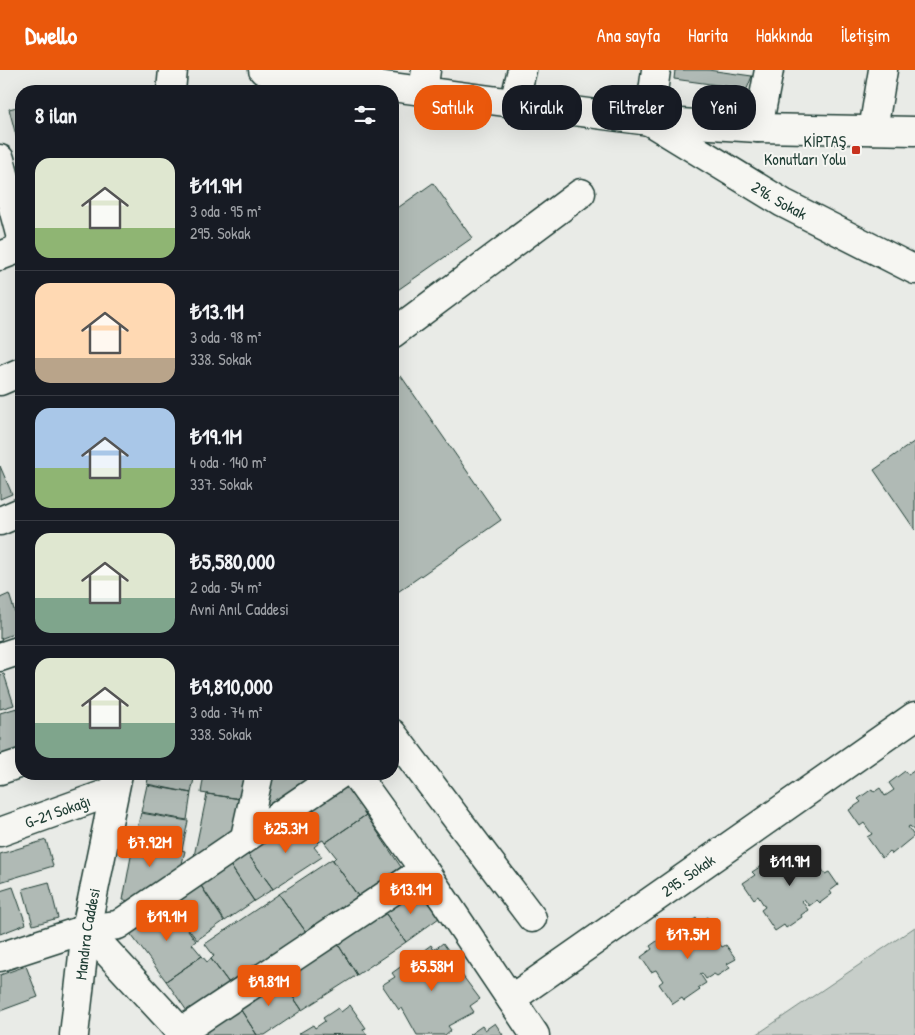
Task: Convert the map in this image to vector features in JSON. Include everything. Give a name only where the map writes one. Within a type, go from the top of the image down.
[{"type":"street","points":[[172,85],[173,70]]},
{"type":"street","points":[[263,70],[424,81],[502,99]]},
{"type":"street","points":[[518,85],[522,70]]},
{"type":"street","points":[[654,85],[656,70]]},
{"type":"street","points":[[758,128],[769,70]]},
{"type":"street","points":[[873,130],[883,70]]},
{"type":"street","points":[[682,123],[758,128],[915,131]]},
{"type":"street","name":"296. Sokak","points":[[664,130],[783,204],[915,270]]},
{"type":"street","points":[[0,159],[15,215]]},
{"type":"street","points":[[399,329],[581,193]]},
{"type":"street","points":[[0,256],[15,250]]},
{"type":"street","points":[[0,381],[15,375]]},
{"type":"street","points":[[0,521],[15,515]]},
{"type":"street","points":[[0,657],[15,652]]},
{"type":"street","name":"295. Sokak","points":[[511,999],[915,716]]},
{"type":"street","points":[[399,742],[532,918]]},
{"type":"street","points":[[0,770],[15,765]]},
{"type":"street","points":[[245,837],[258,780]]},
{"type":"street","points":[[0,956],[86,929],[118,926],[245,837],[331,780]]},
{"type":"street","points":[[359,780],[424,870],[535,1035]]},
{"type":"street","name":"G-21 Sokağı","points":[[0,832],[116,782]]},
{"type":"street","name":"Mandıra Caddesi","points":[[74,1035],[86,929],[116,782]]},
{"type":"street","points":[[86,929],[183,1033],[424,870]]},
{"type":"shaded area","points":[[915,927],[915,1035],[756,1035]]},
{"type":"building","points":[[675,70],[708,70],[752,76],[749,85],[718,85],[674,79]]},
{"type":"building","points":[[15,108],[15,132],[9,109]]},
{"type":"building","points":[[433,183],[472,238],[399,289],[399,207]]},
{"type":"building","points":[[401,376],[501,520],[399,591],[399,377]]},
{"type":"building","points":[[915,441],[915,530],[874,470]]},
{"type":"building","points":[[0,466],[12,494],[0,499]]},
{"type":"building","points":[[9,594],[15,612],[15,633],[0,639],[0,598]]},
{"type":"building","points":[[4,674],[14,705],[0,709],[0,675]]},
{"type":"building","points":[[15,709],[15,751],[0,757],[0,713]]},
{"type":"building","points":[[915,770],[915,832],[910,826],[908,827],[914,836],[892,854],[890,851],[882,858],[867,837],[872,834],[864,823],[860,826],[849,810],[861,802],[858,799],[872,789],[874,792],[880,788],[885,796],[894,790],[889,783],[905,771],[908,775]]},
{"type":"building","points":[[148,780],[194,780],[191,793],[147,784]]},
{"type":"building","points":[[203,780],[244,780],[241,799],[201,793]]},
{"type":"building","points":[[268,780],[315,780],[269,811],[263,802]]},
{"type":"building","points":[[147,785],[191,793],[187,820],[141,812]]},
{"type":"building","points":[[345,785],[366,815],[325,843],[323,840],[319,842],[300,818]]},
{"type":"building","points":[[207,794],[241,799],[233,834],[197,858],[194,856]]},
{"type":"building","points":[[141,813],[188,821],[182,850],[134,840]]},
{"type":"building","points":[[366,815],[401,867],[358,896],[333,860],[336,857],[325,843]]},
{"type":"building","points":[[299,818],[319,843],[314,847],[322,857],[273,889],[247,853]]},
{"type":"building","points":[[46,840],[53,866],[0,882],[0,854]]},
{"type":"building","points":[[134,840],[185,851],[181,868],[132,901],[123,900]]},
{"type":"building","points":[[809,844],[817,855],[814,857],[825,874],[829,872],[838,885],[830,891],[832,894],[820,903],[817,900],[809,906],[804,899],[802,901],[808,910],[801,915],[802,917],[786,928],[784,925],[775,931],[761,910],[765,907],[758,896],[754,899],[743,883],[755,875],[752,872],[766,863],[768,866],[774,862],[779,869],[787,863],[782,856],[799,845],[802,849]]},
{"type":"building","points":[[247,853],[273,889],[254,901],[230,865]]},
{"type":"building","points":[[332,859],[358,896],[306,932],[279,894]]},
{"type":"building","points":[[230,865],[254,901],[225,921],[200,884]]},
{"type":"building","points":[[49,882],[58,918],[33,925],[23,889]]},
{"type":"building","points":[[199,883],[224,921],[197,940],[169,904]]},
{"type":"building","points":[[13,887],[26,924],[0,934],[0,891]]},
{"type":"building","points":[[417,888],[439,918],[406,942],[383,910]]},
{"type":"building","points":[[279,894],[306,932],[229,983],[211,959],[214,956],[205,944]]},
{"type":"building","points":[[169,904],[196,941],[192,944],[202,956],[166,981],[129,932]]},
{"type":"building","points":[[383,910],[406,942],[357,975],[336,941]]},
{"type":"building","points":[[707,917],[715,928],[711,931],[722,947],[726,945],[736,959],[727,964],[730,968],[717,976],[714,974],[706,979],[702,973],[700,974],[706,983],[698,988],[700,990],[684,1001],[682,998],[673,1004],[659,984],[663,981],[656,970],[651,972],[641,957],[652,949],[650,946],[664,936],[666,939],[672,935],[677,943],[685,937],[680,930],[696,918],[699,922]]},
{"type":"building","points":[[336,941],[357,975],[302,1010],[279,976]]},
{"type":"building","points":[[443,943],[459,965],[456,967],[480,999],[470,1006],[474,1012],[448,1026],[451,1030],[445,1035],[417,1035],[402,1008],[399,1010],[382,985],[395,977],[392,973],[406,963],[408,967],[418,960],[416,956],[431,945],[434,950]]},
{"type":"building","points":[[202,956],[207,962],[211,959],[229,983],[187,1011],[166,981]]},
{"type":"building","points":[[26,966],[38,997],[0,1011],[0,975]]},
{"type":"building","points":[[279,977],[302,1010],[265,1035],[257,1035],[237,1004]]},
{"type":"building","points":[[237,1004],[257,1035],[207,1035],[202,1029]]},
{"type":"building","points":[[350,1005],[366,1028],[363,1029],[367,1035],[298,1034],[313,1025],[315,1028],[325,1021],[323,1018],[338,1008],[341,1012]]},
{"type":"building","points":[[495,1023],[503,1035],[469,1035],[482,1026],[485,1030]]},
{"type":"place","name":"KİPTAŞ Konutları Yolu","points":[[856,150]]}]
